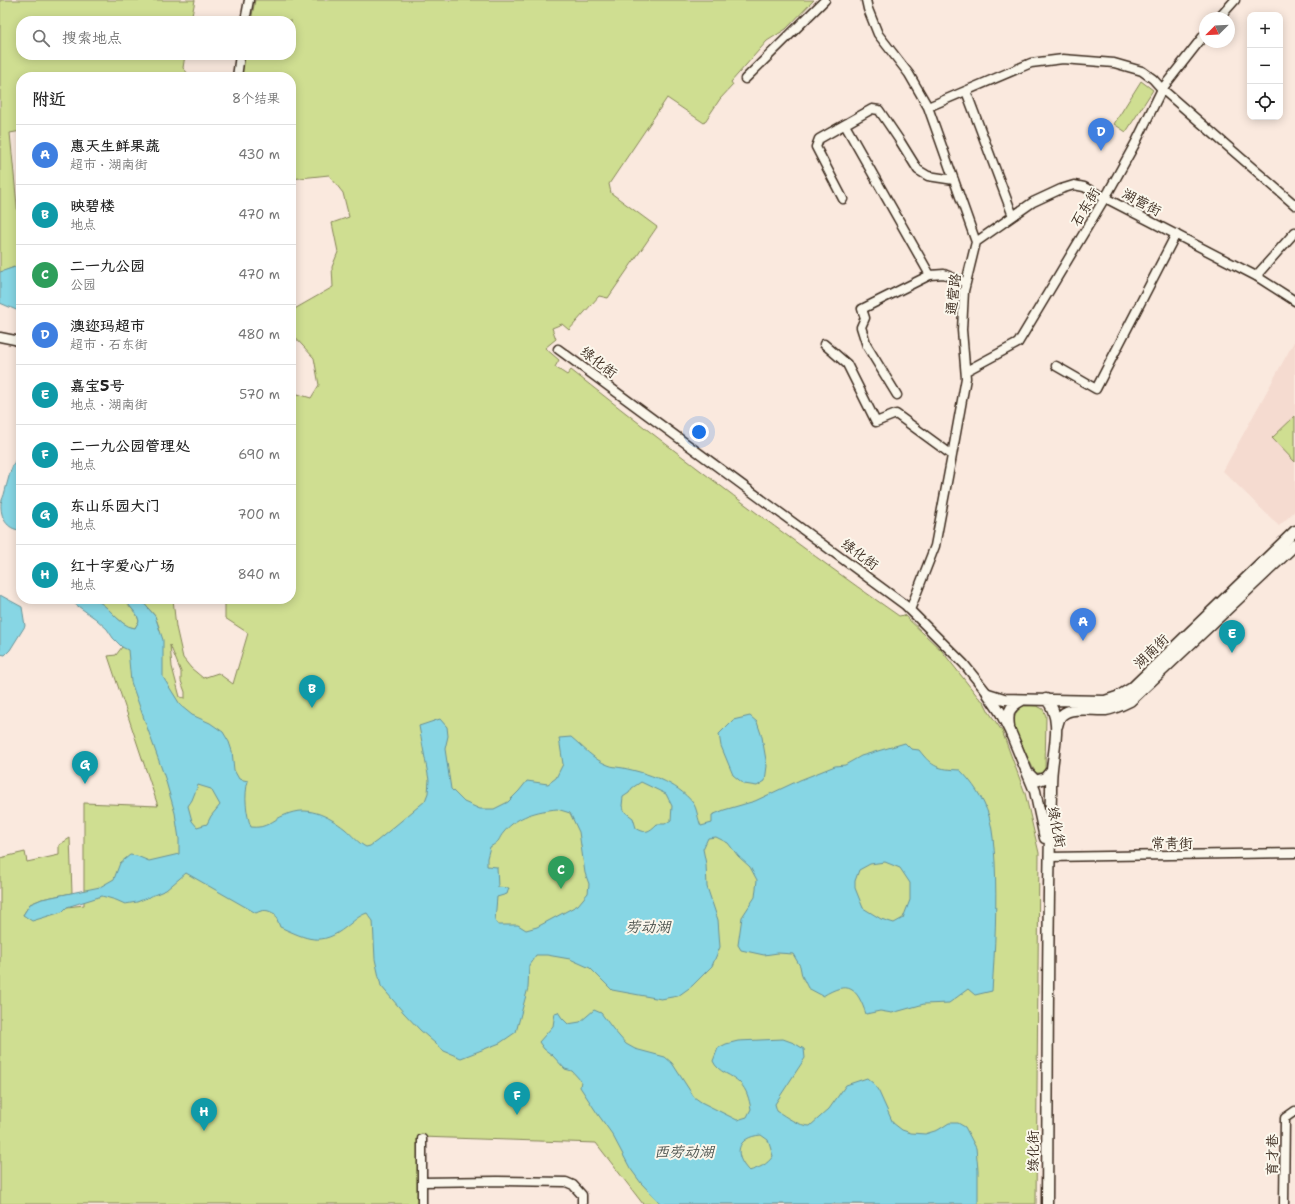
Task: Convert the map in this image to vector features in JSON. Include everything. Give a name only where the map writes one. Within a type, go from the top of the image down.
[{"type":"main road","name":"湖南街","points":[[988,694],[1004,699],[1022,700],[1105,700],[1117,697],[1132,688],[1295,531]]},
{"type":"main road","name":"湖南街","points":[[1056,728],[1062,715],[1066,712],[1073,710],[1106,710],[1121,706],[1130,701],[1295,544]]},
{"type":"main road","name":"绿化街","points":[[988,694],[1001,713],[1029,774],[1040,807],[1049,857]]},
{"type":"main road","name":"绿化街","points":[[1046,699],[1052,705],[1054,710],[1056,728],[1052,771],[1049,857],[1047,1204]]},
{"type":"main road","points":[[1010,731],[1008,718],[1010,710],[1014,704],[1022,700]]},
{"type":"main road","points":[[1029,774],[1036,781],[1045,778],[1052,771]]},
{"type":"street","points":[[246,16],[249,0]]},
{"type":"street","points":[[745,79],[825,0]]},
{"type":"street","points":[[866,0],[878,34],[909,74],[928,107],[976,242]]},
{"type":"street","points":[[1224,12],[1235,0]]},
{"type":"street","name":"石东街","points":[[966,371],[1018,343],[1105,198],[1136,142],[1162,89],[1199,42]]},
{"type":"street","points":[[928,107],[1031,63],[1063,59],[1114,63],[1142,71],[1153,79],[1162,89],[1295,205]]},
{"type":"street","points":[[238,72],[239,60]]},
{"type":"street","points":[[966,91],[1014,216]]},
{"type":"street","points":[[843,199],[816,146],[819,139],[845,126],[861,114],[872,109],[879,110],[918,170],[928,176],[954,180]]},
{"type":"street","points":[[845,126],[930,275]]},
{"type":"street","name":"湖营街","points":[[976,242],[1033,202],[1061,189],[1074,185],[1084,187],[1176,234],[1256,276],[1295,301]]},
{"type":"street","points":[[1256,276],[1295,232]]},
{"type":"street","points":[[1056,366],[1096,389],[1176,234]]},
{"type":"street","name":"通营路","points":[[910,610],[934,546],[966,378],[962,330],[964,291],[976,242]]},
{"type":"street","points":[[897,395],[868,346],[861,327],[865,318],[862,309],[930,275],[944,274],[966,283]]},
{"type":"street","points":[[0,337],[16,340]]},
{"type":"street","points":[[824,344],[847,364],[876,422],[896,414],[952,455]]},
{"type":"street","name":"绿化街","points":[[558,349],[905,605],[964,664],[988,694]]},
{"type":"street","name":"常青街","points":[[1049,857],[1295,853]]},
{"type":"street","name":"育才巷","points":[[1284,1204],[1285,1118],[1295,1111]]},
{"type":"street","points":[[422,1139],[422,1204]]},
{"type":"street","points":[[422,1182],[566,1182],[573,1185],[582,1195],[582,1204]]},
{"type":"shaded area","points":[[1295,340],[1295,511],[1279,526],[1223,471]]},
{"type":"green space","points":[[0,0],[195,0],[192,16],[16,16],[16,60],[184,60],[183,68],[187,72],[16,72],[16,132],[10,133],[16,195],[16,266],[0,273]]},
{"type":"green space","points":[[255,0],[814,0],[786,29],[767,41],[731,82],[733,85],[720,99],[704,123],[667,98],[609,184],[611,193],[657,227],[608,298],[599,296],[569,330],[562,324],[552,328],[556,339],[545,348],[559,360],[555,367],[567,375],[571,370],[774,526],[899,616],[904,615],[942,651],[978,697],[984,702],[1002,731],[1025,793],[1039,853],[1036,1204],[643,1204],[596,1143],[421,1137],[420,1204],[0,1204],[0,858],[25,852],[27,862],[59,855],[59,845],[70,838],[72,893],[42,899],[30,904],[23,915],[62,912],[67,907],[84,905],[84,803],[158,806],[108,656],[116,655],[122,647],[160,630],[155,616],[144,604],[174,604],[176,627],[183,658],[191,668],[203,678],[218,673],[233,684],[248,633],[225,618],[225,604],[296,604],[296,394],[311,398],[319,385],[314,358],[296,338],[296,308],[333,287],[332,267],[338,252],[332,223],[349,217],[343,193],[329,175],[296,178],[296,72],[242,72],[244,60],[296,60],[296,16],[252,16]],"holes":[[[170,645],[181,672],[181,681],[185,692],[185,698],[180,697],[172,667]]]},
{"type":"green space","points":[[1141,81],[1153,90],[1126,132],[1114,124]]},
{"type":"green space","points":[[1295,416],[1295,462],[1272,438]]},
{"type":"green space","points":[[99,604],[128,604],[137,615],[139,621],[135,628],[127,627]]},
{"type":"green space","points":[[1025,705],[1037,706],[1043,709],[1046,716],[1045,770],[1041,773],[1036,773],[1033,768],[1014,724],[1016,713]]},
{"type":"water","points":[[16,267],[16,310],[0,303],[0,272]]},
{"type":"water","points":[[16,460],[16,529],[12,528],[5,522],[1,508],[1,503]]},
{"type":"water","points":[[0,595],[22,607],[25,626],[10,650],[5,655],[0,654]]},
{"type":"water","name":"劳动湖","points":[[75,604],[102,604],[123,623],[135,628],[139,621],[137,615],[128,604],[144,604],[155,616],[163,640],[163,677],[181,706],[192,715],[210,723],[223,732],[229,742],[232,751],[234,770],[239,779],[248,781],[246,804],[251,827],[261,827],[293,812],[309,811],[331,820],[345,829],[366,847],[377,841],[425,801],[428,793],[429,780],[419,726],[440,719],[447,727],[448,736],[445,749],[451,789],[464,802],[480,809],[494,809],[508,802],[527,781],[548,784],[556,778],[563,764],[559,738],[571,737],[603,763],[651,776],[679,789],[693,803],[701,826],[712,823],[712,815],[724,810],[755,801],[800,780],[835,766],[845,765],[861,756],[905,743],[911,749],[919,750],[928,761],[936,766],[946,769],[960,770],[977,791],[989,816],[993,839],[996,878],[992,991],[975,995],[968,989],[949,1003],[924,1004],[892,1013],[880,1011],[866,1014],[859,998],[851,989],[839,988],[823,996],[808,988],[802,976],[800,966],[793,954],[778,953],[764,955],[741,950],[738,945],[742,917],[755,897],[757,880],[750,867],[738,856],[728,843],[716,837],[708,838],[703,849],[706,864],[707,887],[718,920],[720,947],[712,966],[692,986],[678,996],[661,999],[612,990],[590,968],[570,959],[547,955],[536,955],[529,965],[528,988],[516,1032],[500,1043],[461,1058],[444,1051],[420,1030],[381,986],[375,959],[373,921],[367,913],[358,917],[346,927],[329,937],[321,939],[306,938],[280,927],[275,914],[268,911],[256,913],[186,873],[166,890],[137,902],[125,904],[102,896],[67,907],[62,912],[32,921],[23,915],[30,904],[42,899],[100,887],[114,879],[120,863],[130,855],[149,861],[179,854],[179,839],[175,813],[165,778],[131,682],[128,650],[122,647],[113,638],[107,629]],"holes":[[[641,782],[666,794],[672,806],[671,820],[665,824],[657,824],[652,829],[647,831],[642,831],[636,828],[633,818],[625,812],[622,806],[623,797]],[[198,785],[211,789],[220,805],[211,816],[207,824],[197,827],[192,821],[188,806]],[[557,809],[570,813],[579,832],[585,873],[589,884],[588,893],[578,905],[537,927],[526,930],[518,925],[498,925],[495,921],[497,897],[507,894],[509,888],[498,887],[497,867],[487,866],[487,858],[490,847],[498,841],[509,826],[521,818],[535,813]],[[885,862],[900,868],[910,883],[910,900],[903,918],[894,923],[881,919],[863,908],[855,888],[855,881],[859,870],[870,864]]]},
{"type":"water","points":[[750,716],[757,722],[762,737],[767,766],[765,781],[757,786],[744,784],[733,775],[721,746],[719,734],[733,720]]},
{"type":"water","name":"西劳动湖","points":[[594,1010],[601,1013],[626,1044],[635,1049],[665,1057],[672,1063],[694,1097],[737,1120],[747,1117],[751,1109],[746,1092],[740,1083],[715,1065],[713,1061],[718,1048],[738,1041],[783,1039],[794,1043],[804,1049],[805,1058],[775,1104],[777,1111],[797,1123],[810,1126],[829,1109],[846,1085],[867,1078],[874,1084],[879,1092],[893,1123],[902,1130],[911,1133],[925,1134],[938,1130],[949,1123],[958,1123],[965,1127],[976,1148],[978,1170],[978,1204],[661,1204],[641,1183],[630,1168],[612,1134],[580,1087],[581,1081],[572,1071],[565,1069],[544,1049],[539,1042],[553,1026],[555,1013],[558,1012],[568,1024],[580,1022]],"holes":[[[761,1135],[768,1140],[773,1156],[762,1166],[749,1171],[744,1165],[739,1153],[742,1143],[746,1139],[753,1136]]]},
{"type":"place","name":"澳迩玛超市","points":[[1101,151]]},
{"type":"place","name":"惠天生鲜果蔬","points":[[1083,641]]},
{"type":"place","name":"嘉宝5号","points":[[1232,653]]},
{"type":"place","name":"映碧楼","points":[[312,708]]},
{"type":"place","name":"东山乐园大门","points":[[85,784]]},
{"type":"place","name":"二一九公园","points":[[561,889]]},
{"type":"place","name":"二一九公园管理处","points":[[517,1115]]},
{"type":"place","name":"红十字爱心广场","points":[[204,1131]]}]
